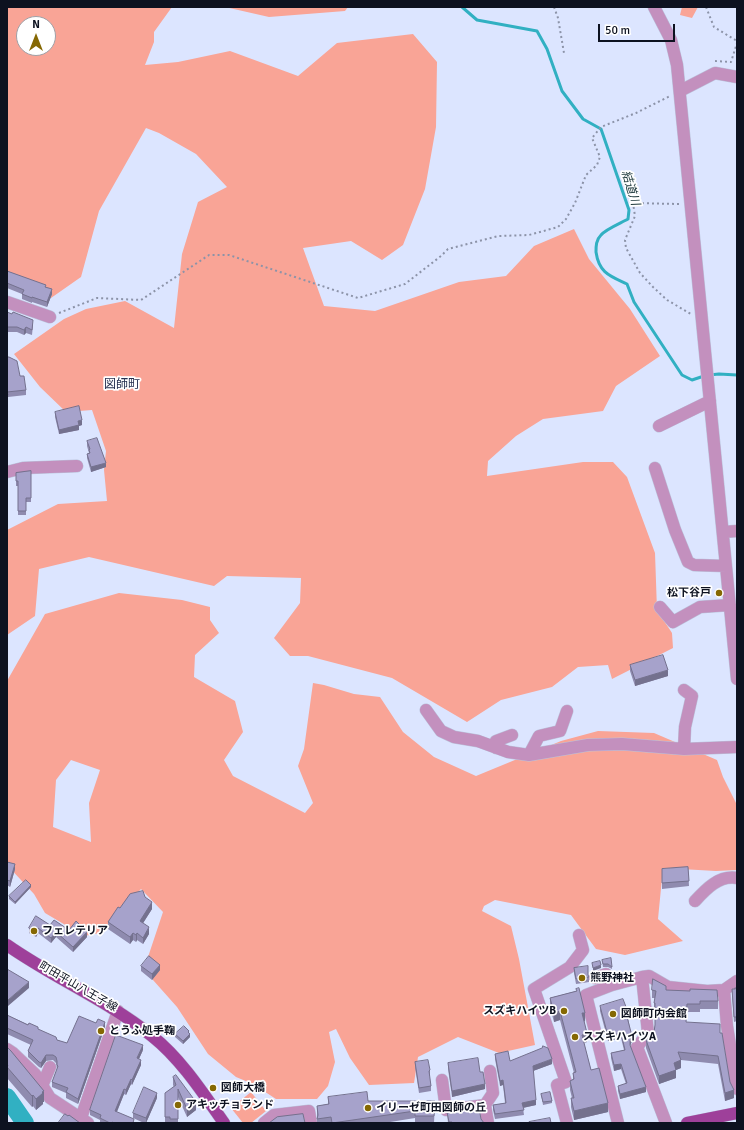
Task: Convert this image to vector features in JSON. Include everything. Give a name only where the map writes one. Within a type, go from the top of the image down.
[{"type":"main road","name":"町田平山八王子線","points":[[7,945],[118,1011],[154,1037],[168,1050],[224,1123]]},
{"type":"main road","points":[[687,1123],[737,1113]]},
{"type":"street","points":[[654,7],[671,40],[677,65],[737,679]]},
{"type":"street","points":[[680,91],[715,73],[737,77]]},
{"type":"street","points":[[7,302],[50,317]]},
{"type":"street","points":[[659,426],[710,401]]},
{"type":"street","points":[[7,472],[23,468],[78,466]]},
{"type":"street","points":[[655,468],[675,530],[688,562],[694,565],[726,566]]},
{"type":"street","points":[[722,532],[737,532]]},
{"type":"street","points":[[660,607],[673,622],[700,607],[730,604]]},
{"type":"street","points":[[684,690],[692,696],[685,727],[684,749]]},
{"type":"street","points":[[426,710],[441,731],[454,737],[478,741],[495,751],[529,755],[588,745],[622,744],[684,749],[737,748]]},
{"type":"street","points":[[529,755],[539,736],[560,731],[567,711]]},
{"type":"street","points":[[495,751],[496,741],[512,735]]},
{"type":"street","points":[[695,901],[713,883],[732,877],[737,878]]},
{"type":"street","points":[[567,1123],[557,1085],[566,1082],[534,989],[570,967],[583,950],[579,935]]},
{"type":"street","points":[[595,978],[606,974],[609,986]]},
{"type":"street","points":[[618,1123],[586,995],[609,986],[649,976],[668,987],[707,991],[724,990],[737,981]]},
{"type":"street","points":[[642,978],[648,1033],[637,1047],[666,1123]]},
{"type":"street","points":[[724,990],[727,1026],[737,1089]]},
{"type":"street","points":[[7,1049],[35,1074],[50,1098],[84,1121],[118,1011]]},
{"type":"street","points":[[42,1086],[50,1067]]},
{"type":"street","points":[[488,1123],[485,1105],[493,1093],[490,1071]]},
{"type":"street","points":[[442,1080],[446,1110],[485,1105]]},
{"type":"street","points":[[264,1123],[274,1115],[309,1111],[311,1123]]},
{"type":"path","points":[[554,7],[558,18],[564,53]]},
{"type":"path","points":[[706,7],[714,27],[737,42],[731,62],[713,62]]},
{"type":"path","points":[[50,317],[98,298],[141,300],[208,255],[229,255],[358,298],[405,284],[442,256],[448,249],[498,236],[529,235],[558,227],[566,219],[575,203],[586,174],[597,166],[600,157],[592,138],[600,126],[636,113],[680,91]]},
{"type":"path","points":[[690,205],[633,203],[635,216],[625,240],[626,248],[640,273],[653,287],[667,300],[687,313],[701,317]]},
{"type":"shaded area","points":[[7,7],[172,7],[154,32],[154,42],[145,65],[178,62],[230,51],[298,76],[337,43],[413,34],[437,62],[436,127],[425,189],[403,245],[382,260],[351,241],[303,248],[324,306],[375,311],[459,282],[506,276],[534,246],[574,229],[589,259],[630,309],[660,356],[616,386],[603,411],[543,419],[516,436],[488,461],[487,476],[583,462],[613,462],[627,477],[655,553],[657,610],[672,633],[673,648],[612,679],[608,665],[578,667],[552,687],[501,700],[467,722],[392,678],[308,656],[290,656],[274,638],[300,603],[301,578],[227,576],[214,586],[89,557],[39,569],[35,616],[7,635],[7,530],[58,504],[107,501],[104,470],[106,451],[92,410],[66,412],[40,387],[14,354],[64,319],[86,309],[125,301],[174,328],[182,254],[198,202],[227,187],[196,154],[159,133],[146,128],[99,211],[81,277],[51,298],[7,276]]},
{"type":"shaded area","points":[[225,7],[348,7],[345,11],[269,17]]},
{"type":"shaded area","points":[[682,7],[698,7],[692,18],[680,15]]},
{"type":"shaded area","points":[[119,593],[182,600],[210,607],[210,620],[219,633],[195,655],[194,677],[235,701],[243,732],[224,760],[233,776],[305,813],[313,803],[298,766],[304,749],[313,683],[354,694],[380,697],[403,732],[434,757],[476,776],[561,741],[598,731],[654,733],[717,760],[723,777],[737,805],[737,870],[716,871],[663,868],[658,919],[683,941],[625,955],[596,949],[571,915],[495,900],[484,906],[482,911],[511,926],[519,959],[535,1045],[499,1053],[458,1037],[418,1057],[414,1083],[369,1085],[350,1058],[336,1029],[329,1032],[335,1062],[328,1086],[317,1099],[276,1099],[253,1084],[236,1077],[208,1054],[177,1007],[153,980],[147,960],[163,912],[141,889],[100,933],[84,936],[45,913],[34,894],[7,865],[7,681],[45,614]],"holes":[[[71,760],[100,770],[89,803],[91,842],[53,827],[56,780]]]},
{"type":"shaded area","points":[[251,1092],[266,1111],[251,1123],[243,1123],[231,1108]]},
{"type":"building","points":[[7,271],[46,285],[45,287],[52,289],[47,302],[22,294],[24,290],[7,283]]},
{"type":"building","points":[[7,312],[12,314],[13,312],[33,320],[32,330],[26,327],[24,330],[17,327],[7,327]]},
{"type":"building","points":[[7,357],[17,361],[20,376],[24,376],[26,390],[7,392]]},
{"type":"building","points":[[79,406],[82,420],[78,421],[79,425],[59,430],[55,412]]},
{"type":"building","points":[[97,438],[106,463],[91,467],[87,454],[90,453],[90,449],[87,441]]},
{"type":"building","points":[[31,471],[31,498],[26,498],[26,511],[18,511],[18,481],[16,481],[16,473]]},
{"type":"building","points":[[663,655],[668,670],[635,680],[630,665]]},
{"type":"building","points":[[7,862],[15,864],[10,881],[7,880]]},
{"type":"building","points":[[688,867],[689,881],[662,883],[662,869]]},
{"type":"building","points":[[26,880],[31,885],[15,902],[9,896]]},
{"type":"building","points":[[143,891],[145,897],[152,902],[140,921],[149,927],[143,938],[137,933],[136,935],[133,933],[130,937],[108,922],[118,907],[120,908],[130,894]]},
{"type":"building","points":[[36,916],[50,925],[54,920],[69,930],[76,921],[87,932],[73,947],[56,932],[51,938],[38,928],[36,931],[29,928]]},
{"type":"building","points":[[149,956],[160,965],[152,974],[141,966]]},
{"type":"building","points":[[611,958],[612,967],[608,964],[603,964],[602,960]]},
{"type":"building","points":[[600,961],[601,965],[593,968],[592,963]]},
{"type":"building","points":[[588,966],[589,977],[576,979],[574,968]]},
{"type":"building","points":[[7,969],[29,982],[8,1000],[7,999]]},
{"type":"building","points":[[653,979],[666,986],[666,990],[717,990],[718,1001],[700,1001],[700,1004],[687,1004],[686,1022],[720,1024],[720,1033],[722,1033],[730,1082],[734,1090],[725,1093],[718,1056],[678,1052],[681,1060],[674,1063],[676,1070],[659,1076],[646,1040],[651,1033],[654,1032],[655,1025],[654,1003],[656,991],[652,990]]},
{"type":"building","points":[[579,988],[585,1013],[582,1013],[587,1033],[582,1035],[591,1070],[599,1068],[608,1103],[574,1111],[571,1098],[574,1098],[570,1081],[574,1079],[573,1073],[576,1072],[560,1011],[554,1013],[550,998],[577,991],[576,989]]},
{"type":"building","points":[[737,988],[737,1017],[734,1017],[732,989]]},
{"type":"building","points":[[623,999],[628,1012],[626,1013],[632,1036],[630,1045],[646,1087],[620,1094],[618,1086],[627,1083],[621,1064],[614,1065],[611,1053],[625,1050],[621,1033],[608,1036],[600,1006]]},
{"type":"building","points":[[7,1015],[28,1025],[29,1023],[38,1027],[38,1029],[56,1037],[57,1040],[67,1043],[79,1016],[96,1023],[98,1019],[105,1022],[78,1099],[66,1092],[68,1088],[52,1082],[58,1066],[56,1057],[53,1055],[46,1055],[41,1063],[39,1062],[28,1051],[33,1040],[7,1028]]},
{"type":"building","points":[[184,1026],[190,1034],[183,1041],[175,1034]]},
{"type":"building","points":[[116,1035],[143,1045],[137,1058],[141,1060],[132,1080],[131,1079],[126,1090],[124,1089],[115,1111],[134,1119],[133,1123],[110,1123],[100,1118],[101,1115],[90,1110]]},
{"type":"building","points":[[543,1046],[548,1048],[552,1059],[533,1066],[536,1100],[522,1103],[524,1110],[495,1114],[493,1105],[506,1103],[503,1080],[500,1081],[495,1054],[508,1051],[510,1061],[542,1048]]},
{"type":"building","points":[[7,1047],[44,1091],[36,1099],[7,1067]]},
{"type":"building","points":[[478,1058],[480,1072],[483,1072],[485,1084],[452,1091],[448,1063]]},
{"type":"building","points":[[428,1060],[431,1086],[419,1088],[415,1062]]},
{"type":"building","points":[[176,1075],[196,1102],[187,1109],[178,1089],[178,1119],[170,1119],[170,1117],[165,1117],[165,1093],[176,1085],[173,1077]]},
{"type":"building","points":[[144,1087],[157,1093],[146,1118],[133,1113]]},
{"type":"building","name":"イリーゼ町田図師の丘","points":[[367,1092],[368,1101],[435,1101],[434,1116],[415,1116],[415,1111],[332,1123],[331,1117],[317,1119],[317,1106],[329,1104],[328,1097]]},
{"type":"building","points":[[550,1092],[552,1101],[543,1102],[541,1094]]},
{"type":"building","points":[[479,1108],[481,1119],[484,1123],[449,1122],[447,1112]]},
{"type":"building","points":[[65,1114],[68,1116],[69,1115],[80,1123],[60,1123],[59,1122]]},
{"type":"building","points":[[303,1114],[305,1123],[269,1123],[277,1117]]},
{"type":"building","points":[[550,1118],[551,1123],[529,1123],[529,1122]]},
{"type":"waterway","name":"結道川","points":[[462,7],[477,20],[537,31],[547,49],[562,91],[583,119],[601,129],[629,210],[628,219],[606,231],[598,239],[596,245],[597,259],[606,273],[627,284],[634,302],[682,375],[692,380],[704,376]]},
{"type":"waterway","name":"結道川","points":[[709,375],[737,375]]},
{"type":"waterway","points":[[7,1097],[25,1123]]},
{"type":"place","name":"松下谷戸","points":[[719,593]]},
{"type":"place","name":"フェレテリア","points":[[34,931]]},
{"type":"place","name":"熊野神社","points":[[582,978]]},
{"type":"place","name":"スズキハイツB","points":[[564,1011]]},
{"type":"place","name":"図師町内会館","points":[[613,1014]]},
{"type":"place","name":"とうふ処手鞠","points":[[101,1031]]},
{"type":"place","name":"スズキハイツA","points":[[575,1037]]},
{"type":"place","name":"図師大橋","points":[[213,1088]]},
{"type":"place","name":"アキッチョランド","points":[[178,1105]]},
{"type":"place","name":"イリーゼ町田図師の丘","points":[[368,1108]]},
{"type":"district","name":"図師町","points":[[122,385]]}]
